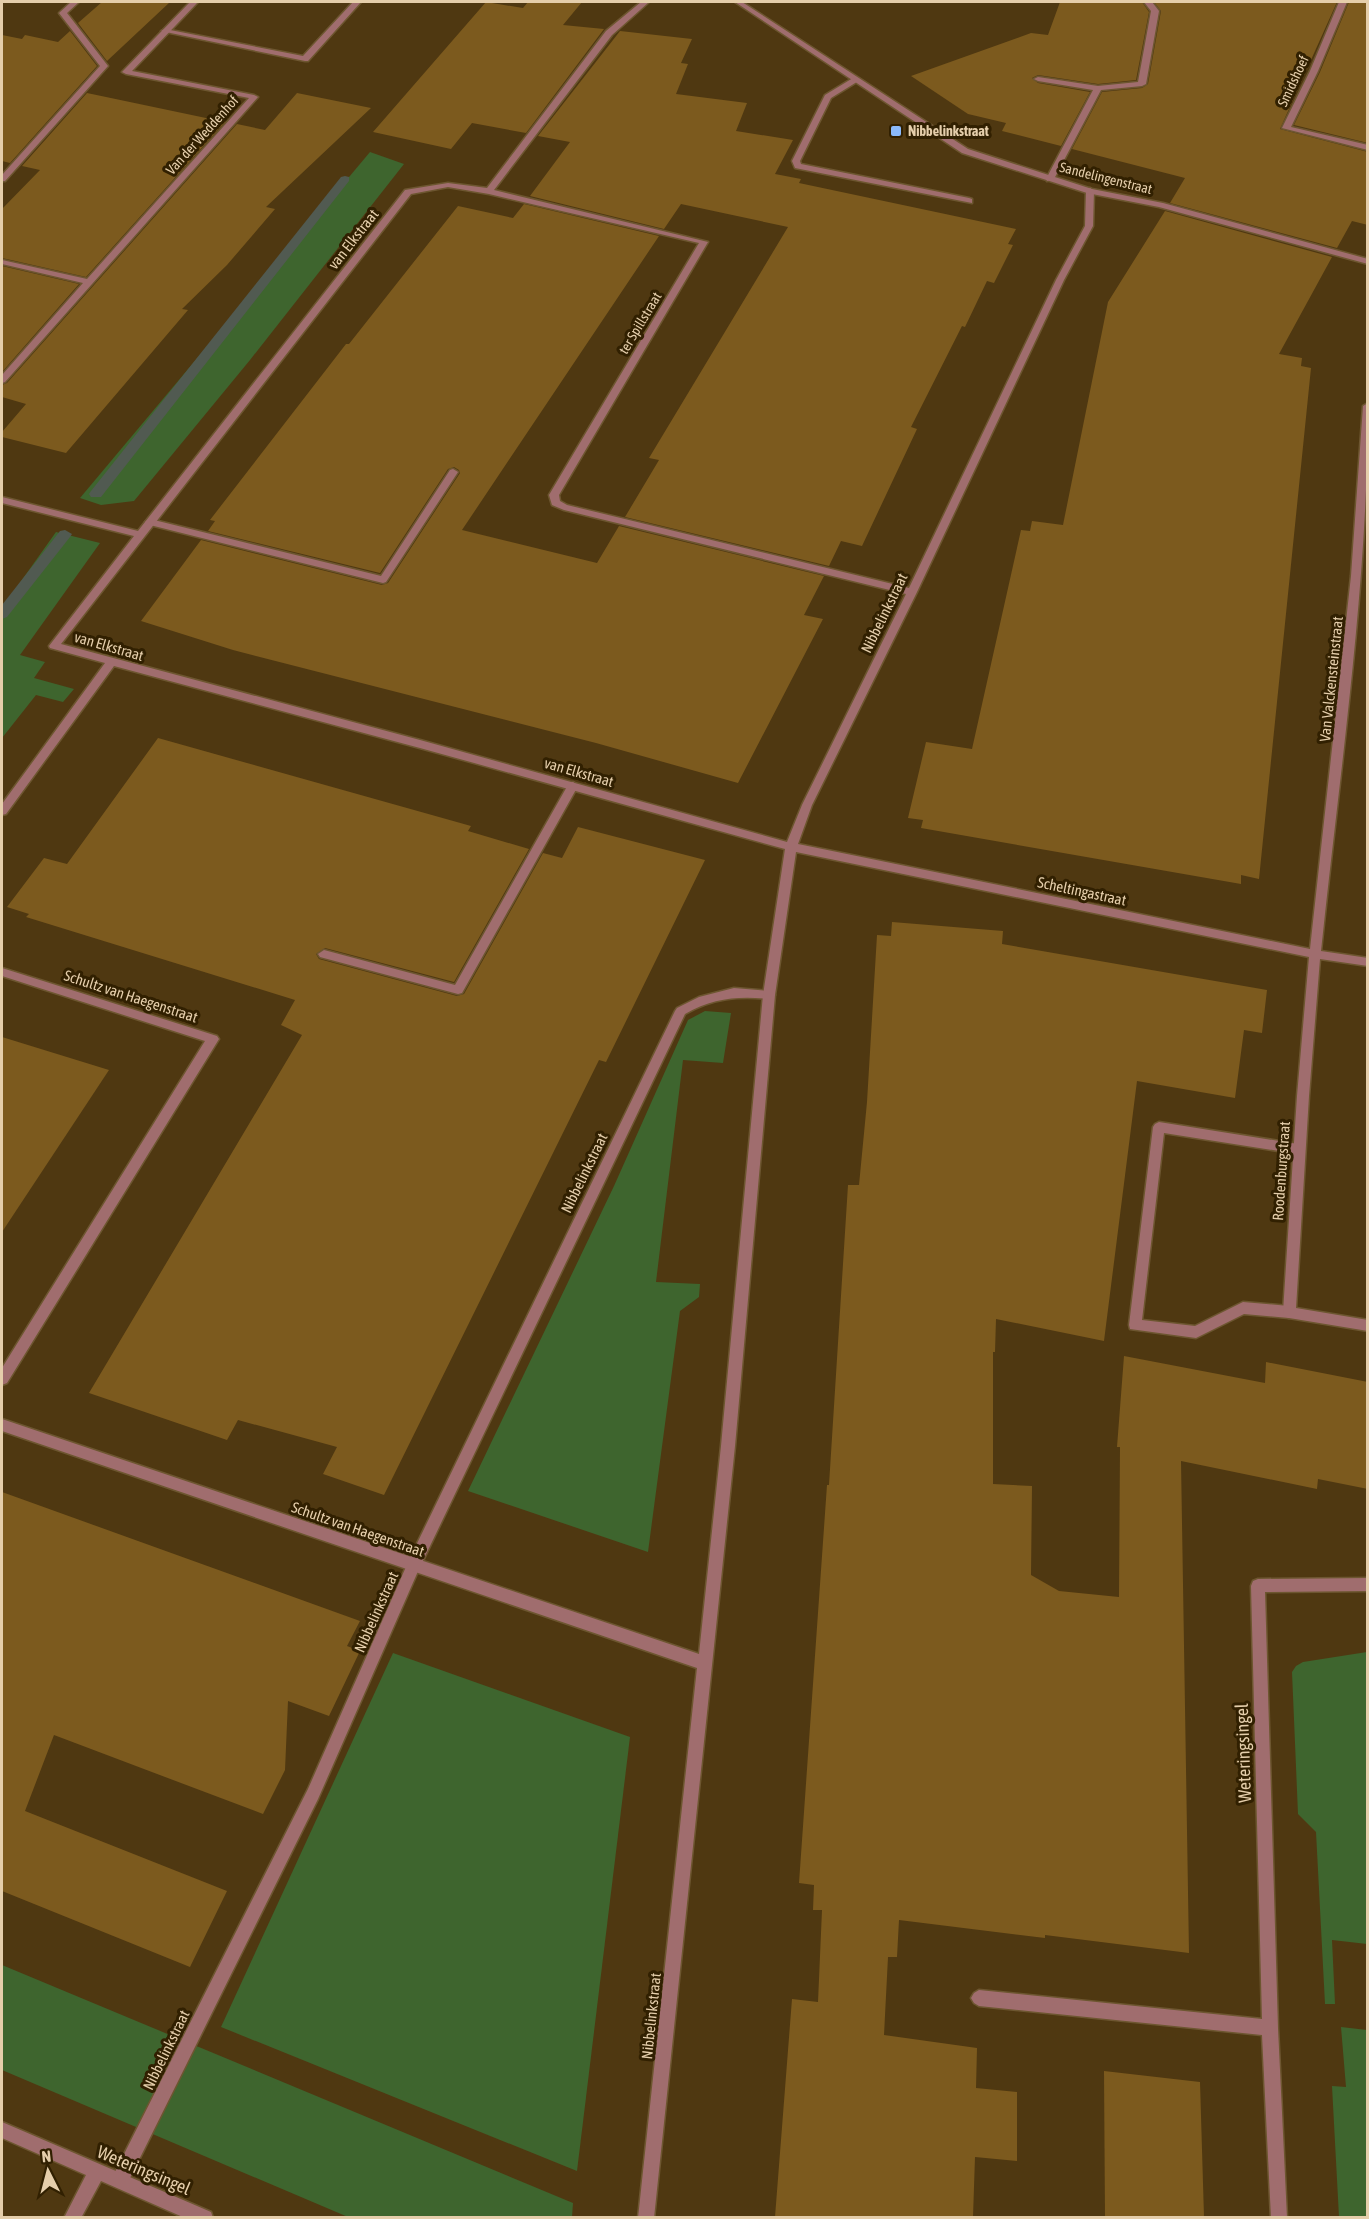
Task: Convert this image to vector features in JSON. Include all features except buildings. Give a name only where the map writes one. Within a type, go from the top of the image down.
[{"type":"street","points":[[2,179],[104,66],[63,13],[75,2]]},
{"type":"street","name":"Van der Weddenhof","points":[[2,380],[254,97],[126,72],[194,2]]},
{"type":"street","points":[[165,31],[306,59],[357,2]]},
{"type":"street","points":[[489,191],[609,33],[645,2]]},
{"type":"street","name":"Sandelingenstraat","points":[[738,2],[965,151],[1090,191],[1160,206],[1368,262]]},
{"type":"street","points":[[1038,79],[1098,88],[1142,84],[1155,11],[1148,2]]},
{"type":"street","name":"Smidshoef","points":[[1343,2],[1314,71],[1286,128],[1368,148]]},
{"type":"street","points":[[856,80],[828,97],[796,161],[798,166],[969,201]]},
{"type":"street","points":[[1050,179],[1098,88]]},
{"type":"street","points":[[2,164],[20,158]]},
{"type":"street","name":"van Elkstraat","points":[[489,191],[448,186],[408,192],[54,646],[791,847]]},
{"type":"street","name":"ter Spillstraat","points":[[489,191],[704,242],[554,495],[555,503],[608,519],[912,592]]},
{"type":"street","name":"Nibbelinkstraat","points":[[646,2217],[729,1434],[769,995],[791,847],[807,805],[912,592],[1055,290],[1089,226],[1090,191]]},
{"type":"street","points":[[2,262],[88,282]]},
{"type":"street","name":"Van Valckensteinstraat","points":[[1315,954],[1355,588],[1368,406]]},
{"type":"street","points":[[150,522],[383,580],[453,472]]},
{"type":"street","points":[[2,500],[141,535]]},
{"type":"street","points":[[2,811],[111,663]]},
{"type":"street","points":[[324,954],[458,990],[573,786]]},
{"type":"street","name":"Scheltingastraat","points":[[791,847],[1315,954],[1368,962]]},
{"type":"street","name":"Roodenburgstraat","points":[[1289,1312],[1298,1149],[1315,954]]},
{"type":"street","name":"Schultz van Haegenstraat","points":[[2,972],[213,1039],[2,1379]]},
{"type":"street","name":"Nibbelinkstraat","points":[[120,2180],[313,1794],[414,1565],[681,1011],[701,998],[741,991],[769,995]]},
{"type":"street","points":[[1298,1149],[1159,1127],[1136,1325],[1196,1332],[1243,1308],[1289,1312],[1368,1326]]},
{"type":"street","name":"Schultz van Haegenstraat","points":[[2,1425],[704,1663]]},
{"type":"street","name":"Weteringsingel","points":[[1279,2217],[1270,2028],[1258,1586],[1368,1584]]},
{"type":"street","points":[[979,1998],[1270,2028]]},
{"type":"street","name":"Weteringsingel","points":[[2,2130],[205,2217]]},
{"type":"street","points":[[72,2217],[96,2171]]},
{"type":"green space","points":[[370,152],[404,164],[250,360],[134,501],[101,505],[80,498]]},
{"type":"green space","points":[[56,532],[100,543],[20,655],[45,662],[34,678],[74,689],[63,702],[36,695],[2,738],[2,608]]},
{"type":"green space","points":[[705,1011],[731,1013],[723,1063],[683,1060],[656,1282],[700,1284],[699,1297],[680,1311],[648,1552],[468,1491],[614,1186],[688,1020]]},
{"type":"green space","points":[[1367,1652],[1367,1944],[1332,1940],[1335,2004],[1325,2004],[1316,1832],[1298,1814],[1292,1672],[1303,1662]]},
{"type":"green space","points":[[393,1653],[630,1737],[577,2171],[221,2027]]},
{"type":"green space","points":[[2,1965],[573,2203],[572,2217],[348,2217],[2,2070]]},
{"type":"green space","points":[[1341,2027],[1367,2030],[1367,2217],[1339,2217],[1332,2086],[1346,2087]]},
{"type":"waterway","points":[[96,494],[345,179]]},
{"type":"waterway","points":[[2,614],[65,534]]},
{"type":"place","name":"Nibbelinkstraat","points":[[896,131]]}]
